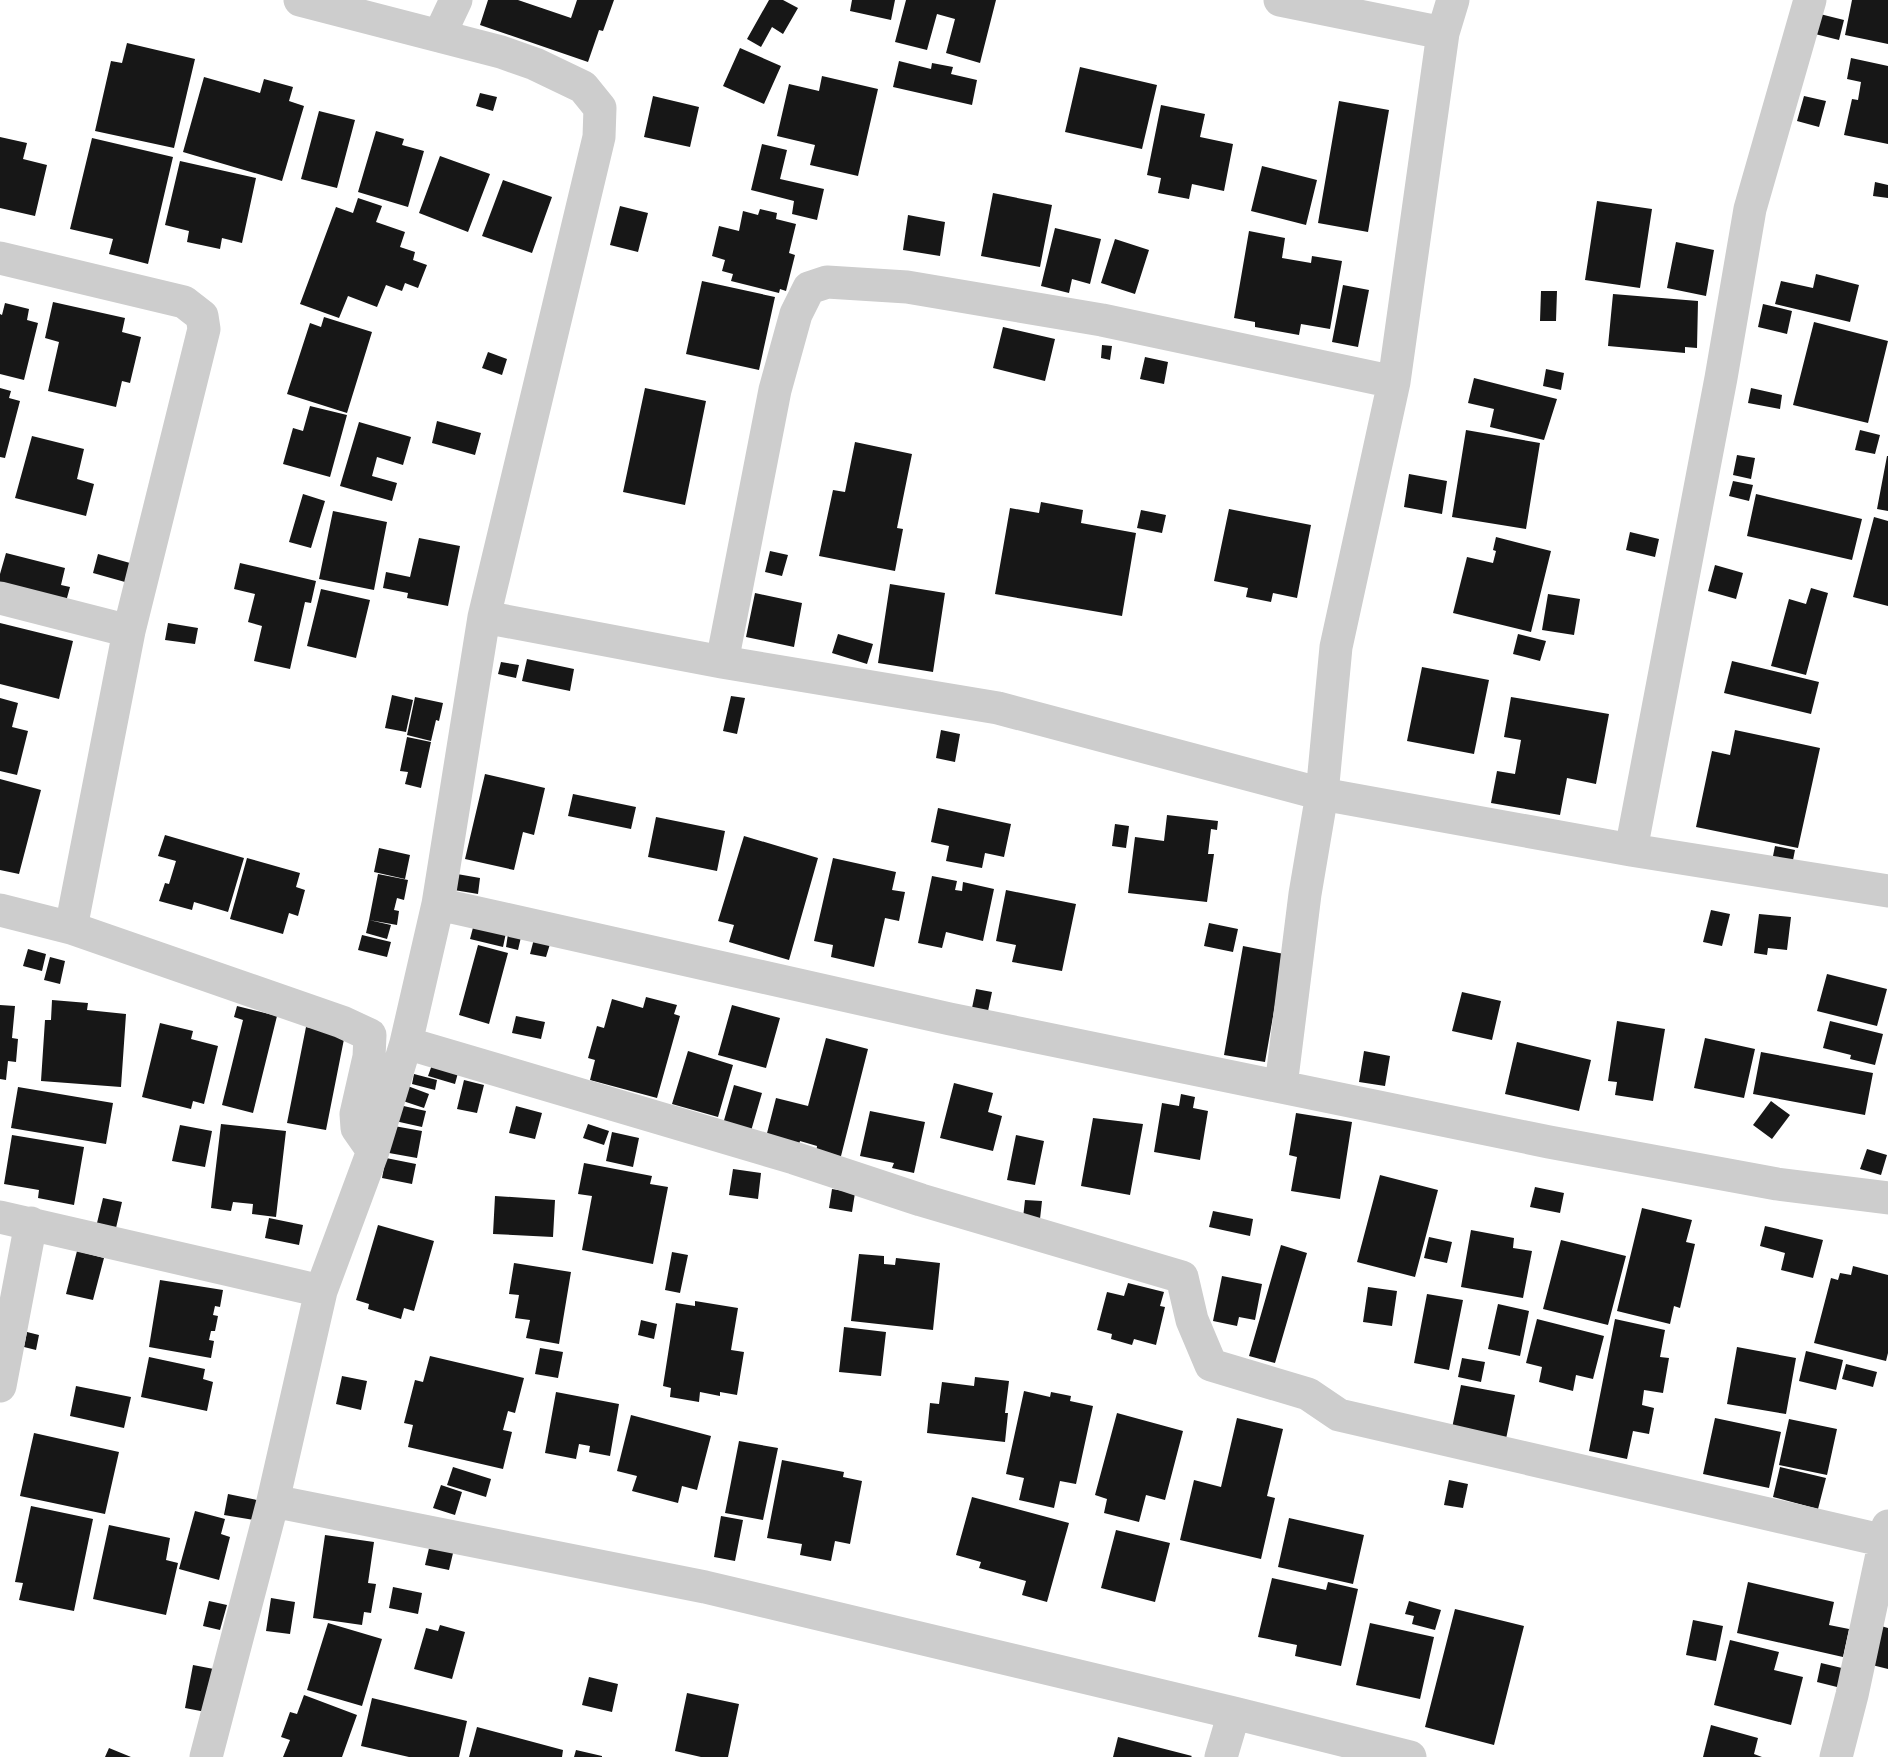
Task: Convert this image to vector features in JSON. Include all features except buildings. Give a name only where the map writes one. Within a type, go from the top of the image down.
[{"type":"street","points":[[206,1757],[273,1501],[321,1291],[373,1151],[406,1043],[438,904],[484,617],[599,137],[600,108],[583,87],[535,64],[501,52],[300,0]]},
{"type":"street","points":[[439,36],[456,0]]},
{"type":"street","points":[[1280,0],[1443,33]]},
{"type":"street","points":[[1281,1086],[1305,894],[1322,794],[1336,647],[1394,382],[1443,33],[1453,0]]},
{"type":"street","points":[[1631,850],[1721,378],[1750,209],[1810,0]]},
{"type":"street","points":[[0,258],[184,302],[202,316],[204,329],[129,632],[71,928]]},
{"type":"street","points":[[722,662],[776,390],[796,314],[809,288],[826,282],[907,287],[1102,320],[1394,382]]},
{"type":"street","points":[[0,598],[129,632]]},
{"type":"street","points":[[484,617],[722,662],[998,708],[1322,794],[1631,850],[1888,891]]},
{"type":"street","points":[[438,904],[950,1020],[1549,1142],[1777,1184],[1888,1198]]},
{"type":"street","points":[[0,910],[71,928],[342,1022],[370,1035],[369,1057],[356,1114],[357,1128],[373,1151]]},
{"type":"street","points":[[406,1043],[794,1158],[921,1200],[1182,1277],[1192,1320],[1211,1365],[1308,1394],[1339,1415],[1886,1533],[1852,1695],[1836,1757]]},
{"type":"street","points":[[0,1386],[16,1220],[321,1291]]},
{"type":"street","points":[[273,1501],[705,1587],[1410,1757]]},
{"type":"street","points":[[1221,1757],[1234,1713]]}]
